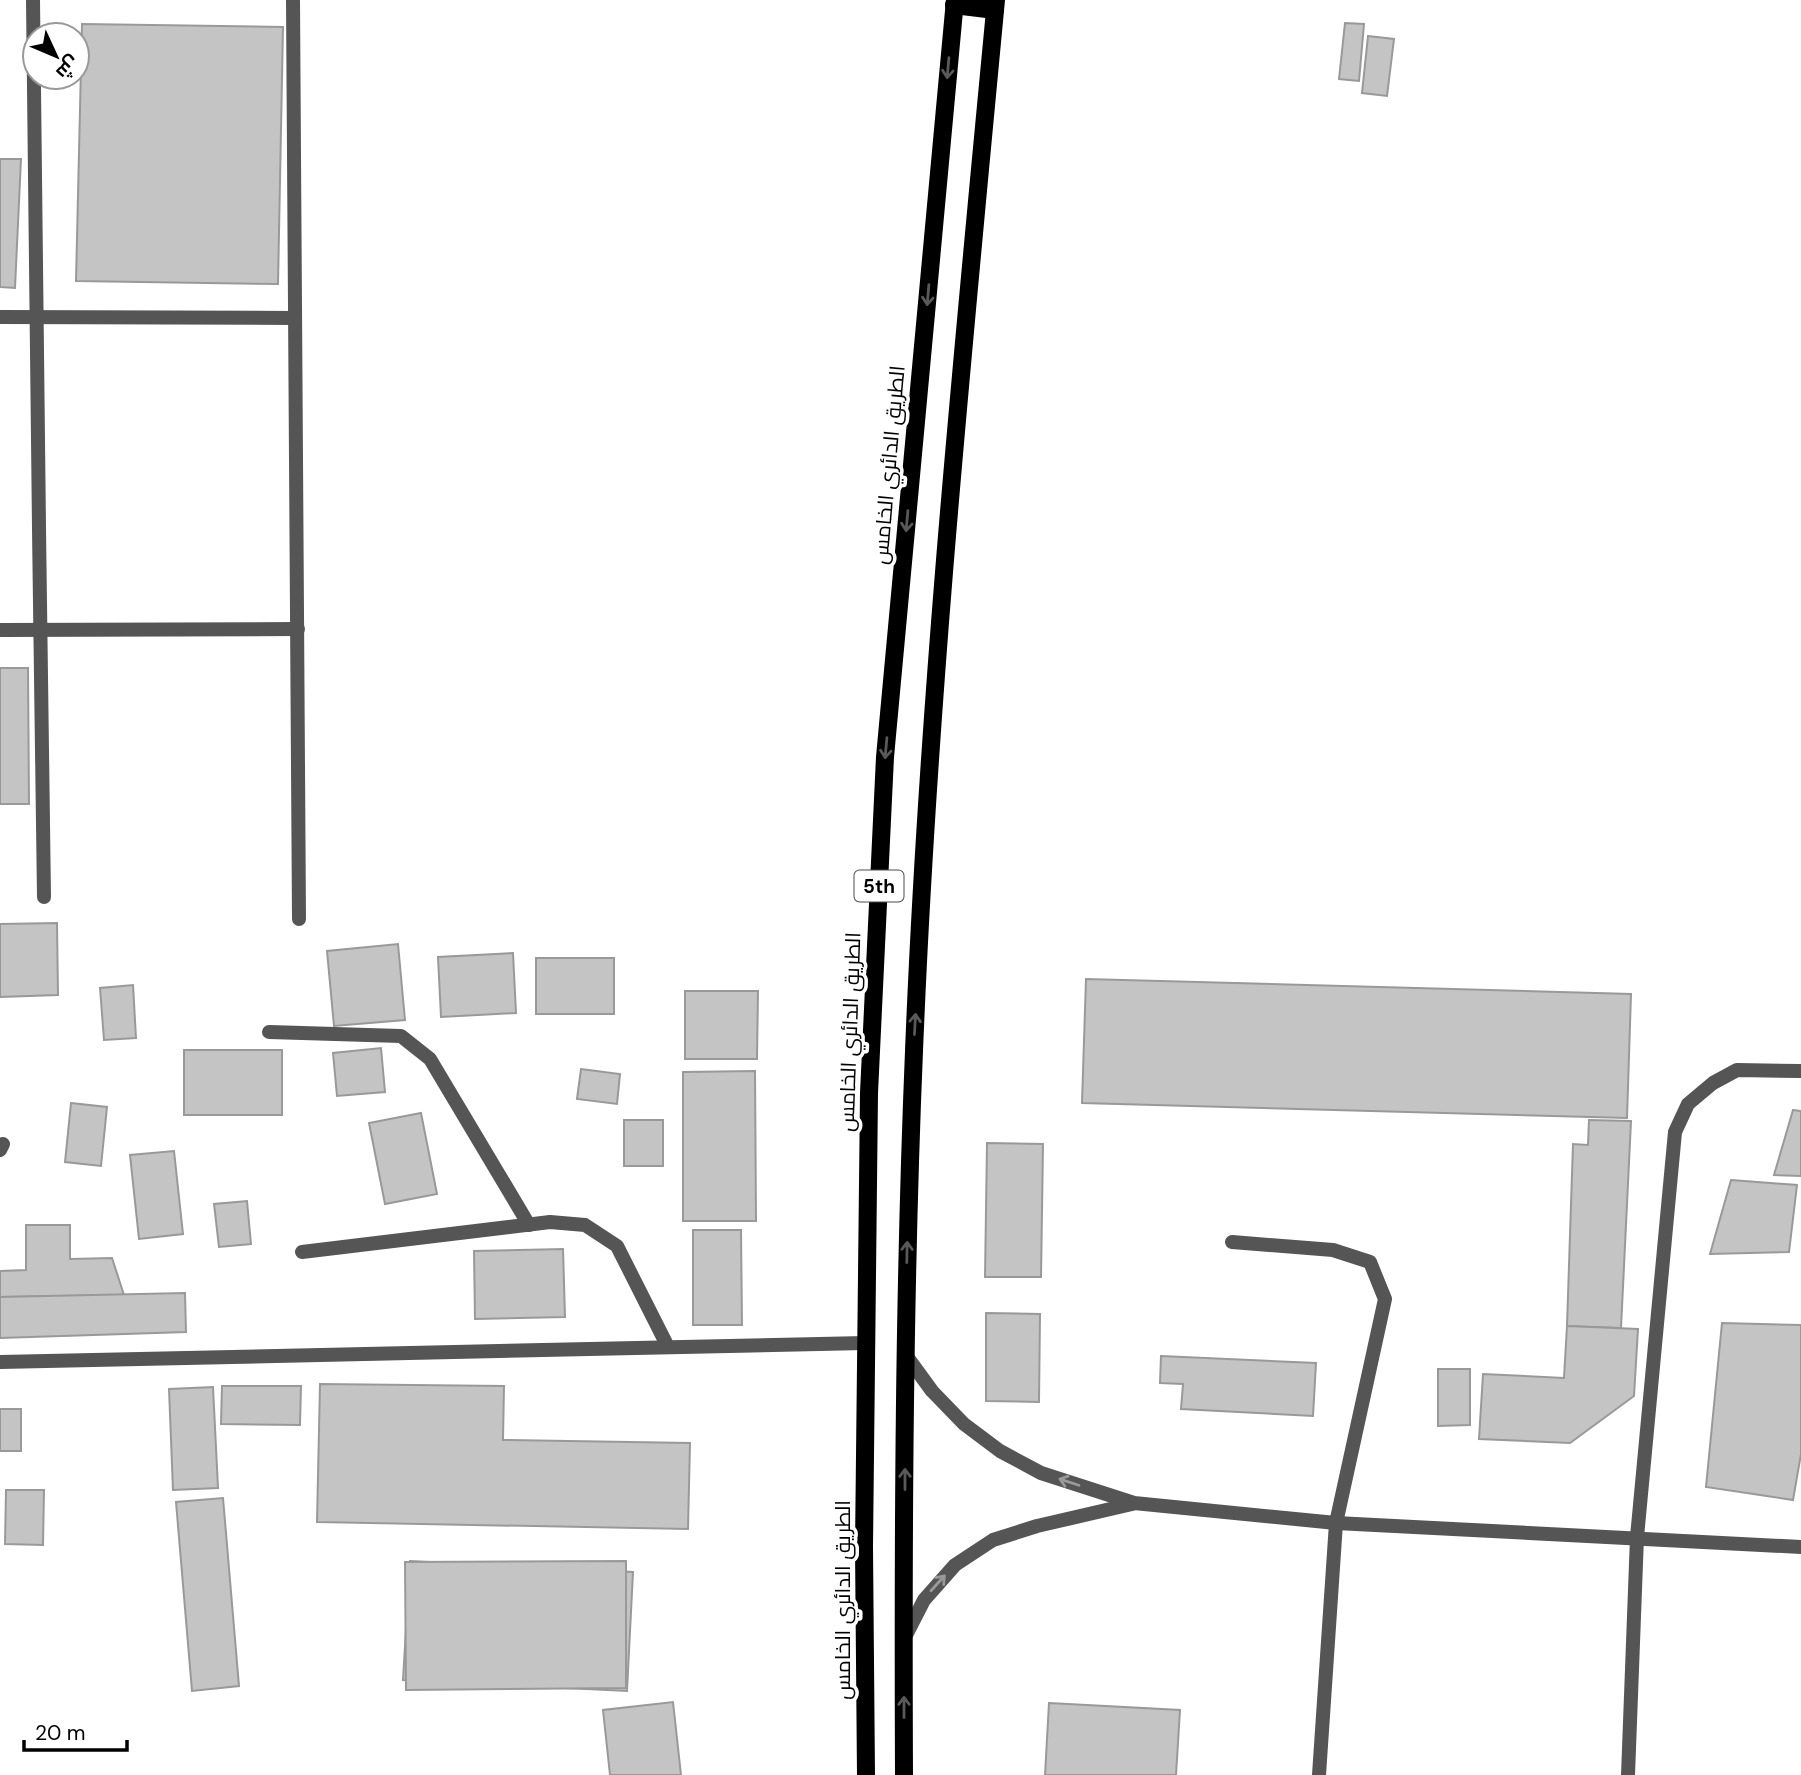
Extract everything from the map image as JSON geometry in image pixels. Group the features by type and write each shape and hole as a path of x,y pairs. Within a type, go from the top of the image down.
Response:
{"main road":[{"path":"954,2 996,5"},
{"name":"الطريق الدائري الخامس","path":"866,1775 865,1343 869,1093 885,757 954,2"},
{"name":"5th","path":"904,1775 905,1354 914,1048 929,778 960,389 996,5"}],"street":[{"path":"33,0 34,317 42,631 44,897"},
{"path":"293,0 299,919"},
{"path":"0,317 294,318"},
{"path":"0,630 298,629"},
{"path":"270,1032 401,1036 430,1059 529,1225"},
{"path":"1628,1775 1637,1537 1675,1132 1688,1104 1713,1083 1737,1070 1801,1071"},
{"path":"302,1252 529,1225 585,1225 617,1246 668,1347"},
{"path":"1232,1242 1333,1250 1370,1262 1385,1299 1336,1523 1319,1775"},
{"path":"0,1362 865,1343"},
{"path":"905,1354 932,1391 964,1424 1000,1451 1041,1473 1134,1503 1336,1523 1801,1547"},
{"path":"904,1641 924,1600 955,1565 993,1540 1037,1526 1134,1503"}],"building":[{"path":"1345,23 1364,24 1359,81 1339,79"},
{"path":"91,24 283,27 278,284 76,281 80,91 91,91"},
{"path":"1368,36 1394,39 1387,96 1362,93"},
{"path":"0,159 21,159 15,288 0,287"},
{"path":"0,668 28,668 29,804 0,804"},
{"path":"57,923 58,995 0,997 0,924"},
{"path":"398,944 405,1020 334,1026 327,951"},
{"path":"513,953 516,1013 441,1017 438,957"},
{"path":"536,958 614,958 614,1014 536,1014"},
{"path":"1086,979 1631,994 1627,1118 1082,1103"},
{"path":"133,985 136,1038 104,1040 100,988"},
{"path":"685,991 758,991 757,1059 685,1059"},
{"path":"381,1048 385,1092 337,1096 333,1053"},
{"path":"184,1050 282,1050 282,1115 184,1115"},
{"path":"581,1069 620,1074 617,1104 577,1099"},
{"path":"755,1071 756,1221 683,1221 683,1072"},
{"path":"71,1103 107,1107 101,1166 65,1162"},
{"path":"1793,1110 1801,1111 1801,1176 1774,1175"},
{"path":"421,1113 437,1194 385,1204 369,1123"},
{"path":"624,1120 663,1120 663,1166 624,1166"},
{"path":"1589,1120 1631,1121 1621,1328 1567,1326 1573,1144 1588,1145"},
{"path":"987,1143 1043,1144 1041,1277 985,1277"},
{"path":"174,1151 183,1234 139,1239 130,1155"},
{"path":"1731,1180 1797,1185 1789,1252 1710,1254"},
{"path":"247,1201 251,1244 219,1247 214,1204"},
{"path":"26,1225 70,1225 70,1259 112,1258 124,1295 0,1297 0,1271 26,1270"},
{"path":"693,1230 741,1230 742,1325 693,1325"},
{"path":"563,1249 565,1317 475,1319 474,1251"},
{"path":"185,1293 186,1332 0,1338 0,1297"},
{"path":"986,1313 1040,1314 1039,1402 986,1401"},
{"path":"1722,1323 1801,1325 1801,1454 1793,1500 1706,1487"},
{"path":"1567,1326 1638,1329 1634,1396 1570,1443 1479,1439 1483,1374 1564,1378"},
{"path":"1161,1356 1316,1363 1313,1416 1181,1409 1183,1384 1160,1383"},
{"path":"1438,1369 1470,1369 1470,1425 1438,1426"},
{"path":"320,1384 504,1386 503,1440 690,1443 688,1529 317,1522"},
{"path":"222,1386 301,1386 300,1425 221,1424"},
{"path":"213,1387 218,1488 173,1490 169,1389"},
{"path":"0,1409 21,1409 21,1451 0,1451"},
{"path":"6,1490 44,1490 43,1545 5,1544"},
{"path":"223,1498 239,1686 192,1691 176,1502"},
{"path":"410,1561 633,1572 627,1691 403,1680"},
{"path":"626,1561 626,1688 406,1690 405,1562"},
{"path":"673,1702 681,1775 610,1775 603,1710"},
{"path":"1049,1703 1180,1710 1176,1775 1045,1775"}]}
